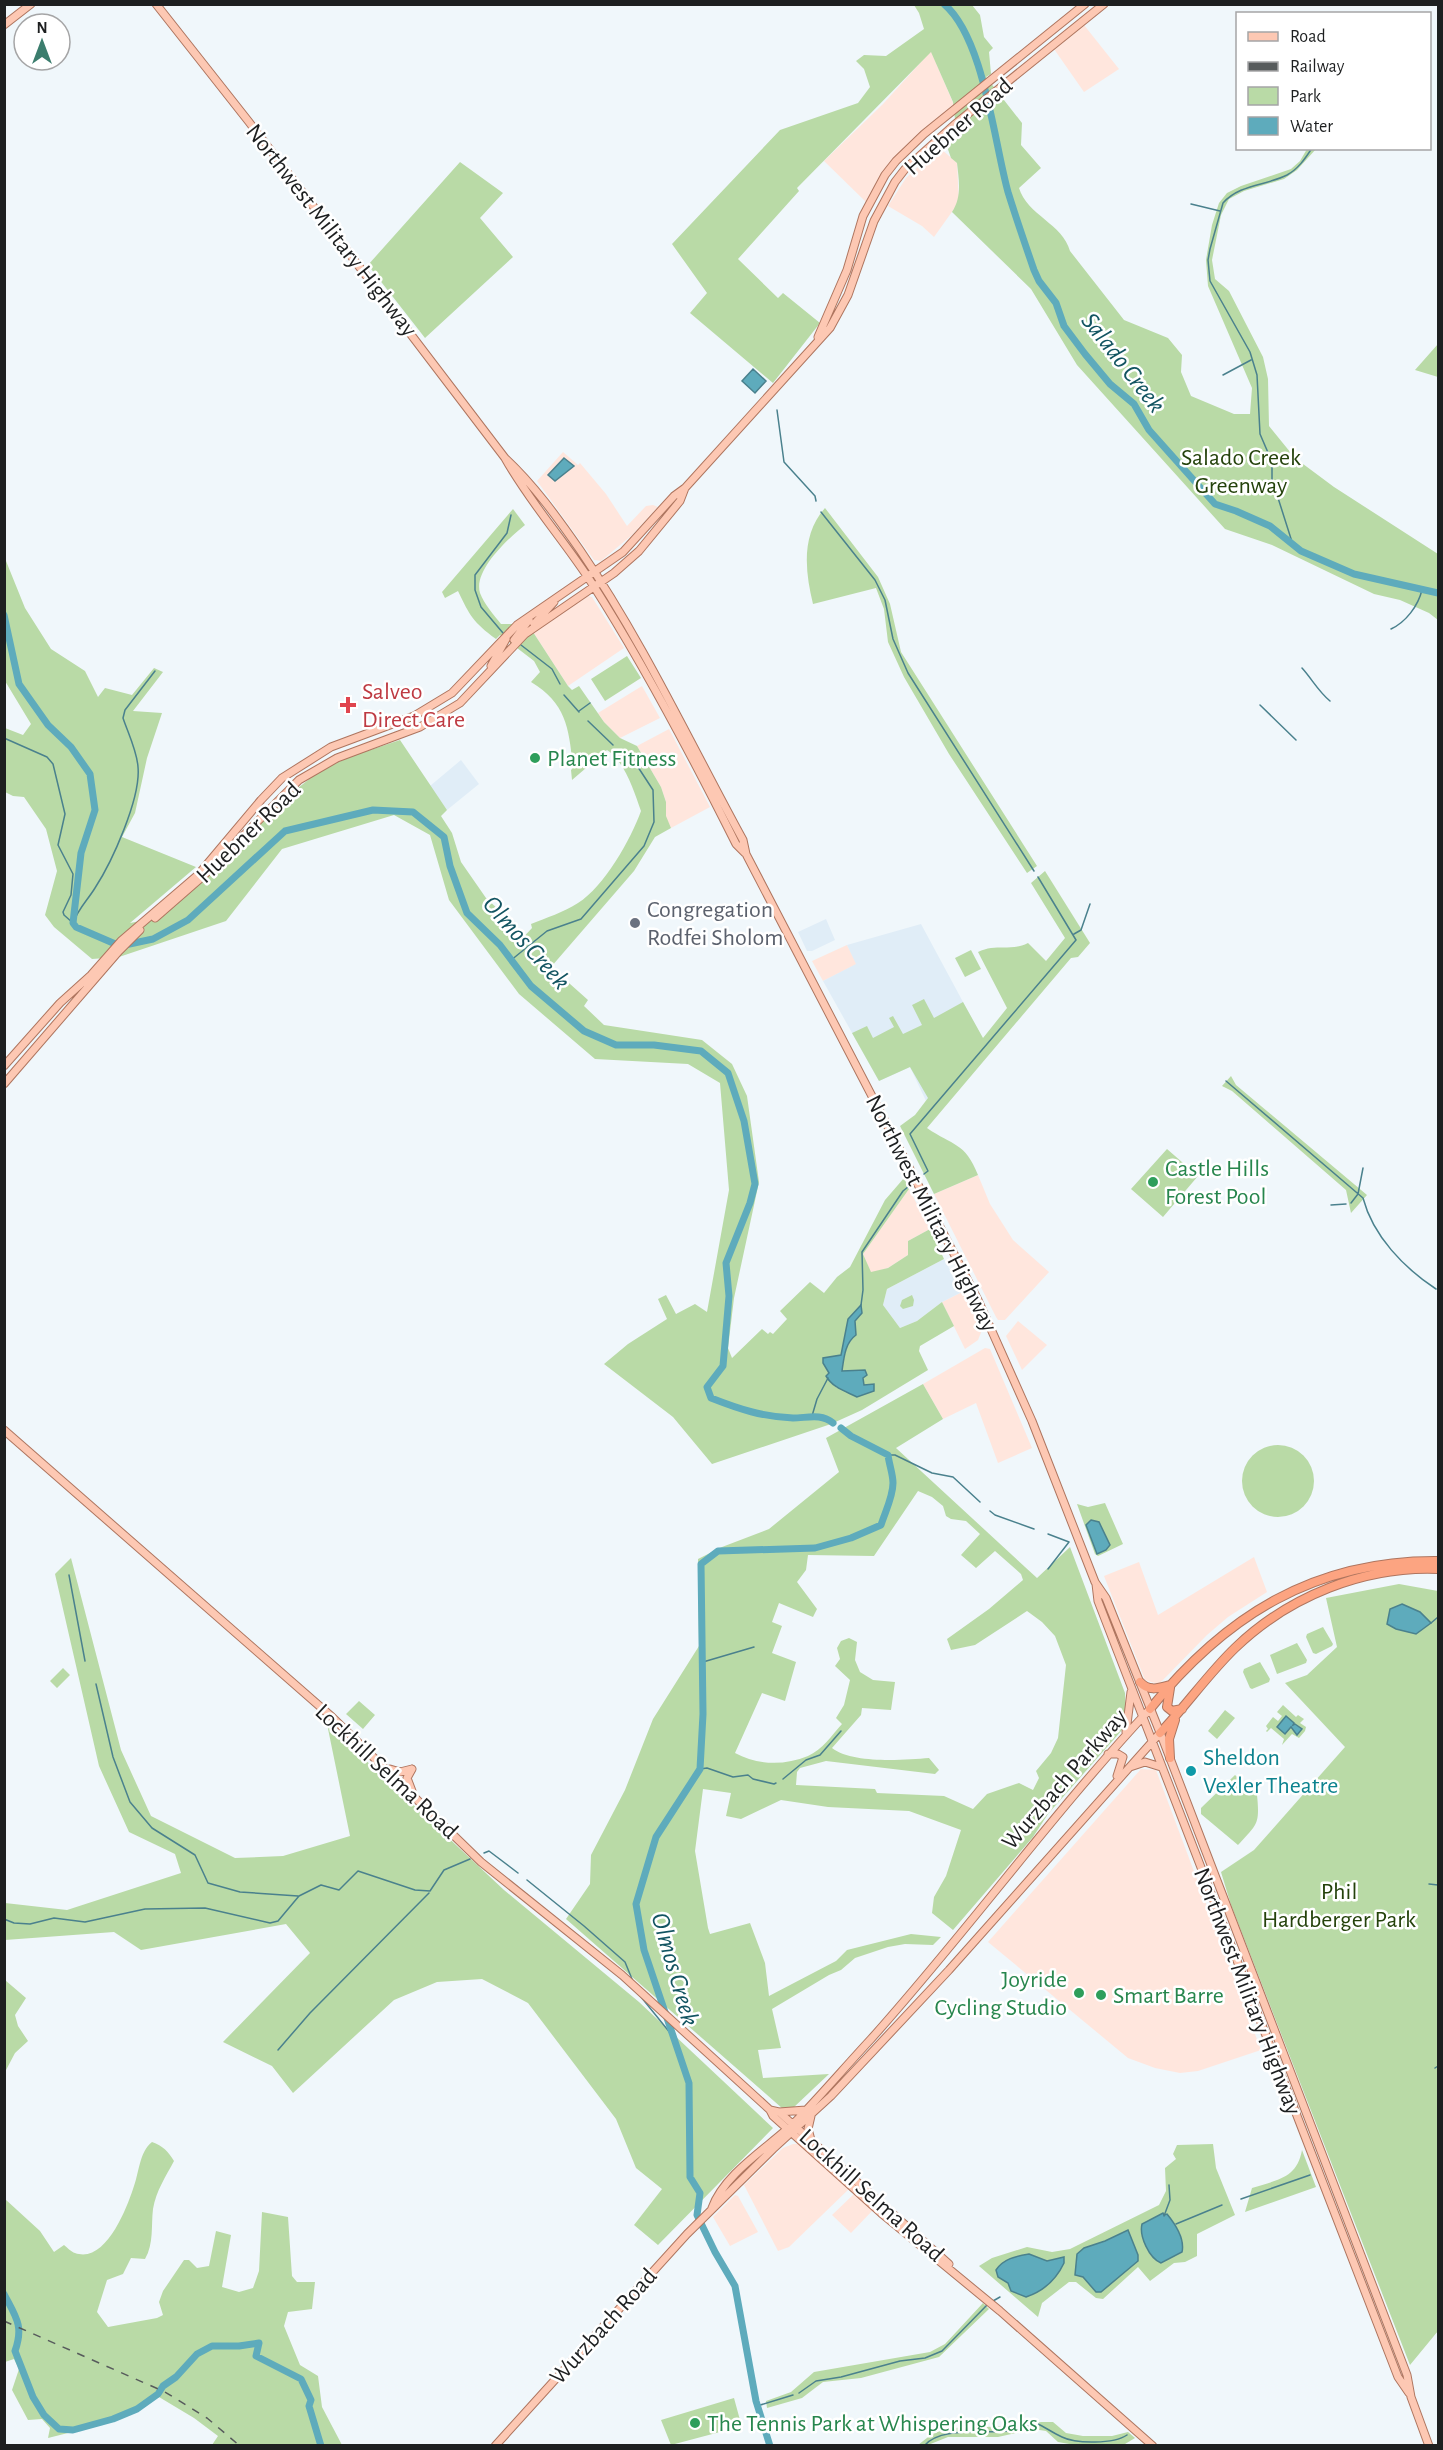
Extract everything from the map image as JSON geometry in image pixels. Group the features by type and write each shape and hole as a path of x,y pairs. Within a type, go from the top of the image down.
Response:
{"highway":[{"name":"Wurzbach Parkway","path":"1150,1708 1202,1652 1234,1625 1295,1590 1331,1577 1370,1567 1405,1562 1438,1561"},
{"name":"Wurzbach Parkway","path":"1160,1733 1234,1649 1267,1622 1295,1604 1335,1586 1370,1576 1438,1569"},
{"path":"1140,1682 1144,1687 1153,1689 1171,1685 1167,1707 1179,1712 1170,1739 1170,1758"}],"main road":[{"path":"4,25 31,4"},
{"name":"Northwest Military Highway","path":"156,4 249,122 505,458 519,483 588,577 657,693 736,844 746,854"},
{"name":"Huebner Road","path":"170,903 198,875 261,800 292,771 332,747 393,726 432,707 452,693 528,617 623,552 674,496 685,488 830,328 851,288 874,221 895,182 920,153 1104,4"},
{"path":"1084,5 1086,19"},
{"name":"Huebner Road","path":"818,340 842,285 857,230 885,175 912,144 1084,5"},
{"path":"1013,62 1021,72"},
{"path":"842,285 851,288"},
{"name":"Northwest Military Highway","path":"505,458 526,477 595,572 664,688 743,840 746,854 982,1309 1036,1430 1095,1582 1098,1600 1161,1767 1398,2377 1411,2397"},
{"name":"Huebner Road","path":"4,1066 60,1003 135,934 202,877 299,780 337,758 398,737 439,717 460,703 525,634 601,581 639,551 680,501 685,488"},
{"path":"659,512 666,518"},
{"path":"504,655 531,621 564,592"},
{"path":"491,671 491,665 511,632"},
{"path":"482,663 491,671"},
{"name":"Huebner Road","path":"4,1084 109,959"},
{"name":"Lockhill Selma Road","path":"4,1430 382,1764 481,1862 622,1976 770,2110 773,2116 811,2140 835,2167"},
{"name":"Northwest Military Highway","path":"1095,1582 1106,1598 1170,1758 1407,2375 1411,2397 1429,2445"},
{"path":"1109,1629 1118,1640 1123,1641"},
{"path":"1125,1734 1130,1715 1131,1688"},
{"name":"Wurzbach Parkway","path":"808,2113 1108,1754 1150,1708"},
{"name":"Wurzbach Parkway","path":"792,2128 949,1970 1160,1733"},
{"path":"1108,1754 1118,1754 1123,1757 1115,1783"},
{"path":"1126,1769 1145,1762 1161,1767"},
{"path":"382,1764 398,1772 412,1768 407,1778 415,1796"},
{"name":"Lockhill Selma Road","path":"770,2110 779,2112 802,2142 938,2253 970,2285 1153,2445"},
{"path":"779,2112 808,2113 811,2140"},
{"name":"Wurzbach Road","path":"495,2445 687,2234 792,2128"},
{"name":"Wurzbach Road","path":"712,2208 716,2199 750,2162 792,2128"},
{"path":"780,2142 802,2142"},
{"path":"716,2199 734,2185 738,2185 738,2179 749,2168 750,2162"}],"shaded area":[{"path":"1084,25 1119,69 1084,92 1054,49"},
{"path":"931,51 954,105 899,153 882,175 866,202 824,161 883,104"},
{"path":"939,147 957,163 959,202 934,237 922,226 888,206 906,178"},
{"path":"563,452 578,465 580,463 606,494 627,526 646,506 658,507 632,535 601,561 594,560 537,481"},
{"path":"588,596 592,597 624,648 568,686 533,632"},
{"path":"642,686 660,718 620,738 598,713"},
{"path":"669,729 710,807 671,828 666,817 666,802 661,787 637,746"},
{"path":"461,760 479,784 447,810 430,786"},
{"path":"826,919 835,940 812,951 807,951 798,932"},
{"path":"921,924 983,1039 926,1101 910,1067 879,1081 823,981 856,964 847,945"},
{"path":"847,945 857,964 823,981 812,961"},
{"path":"978,1175 990,1204 1013,1240 1049,1272 1005,1320 998,1320 996,1317 934,1194"},
{"path":"909,1189 930,1229 908,1241 908,1255 888,1268 871,1273 863,1254"},
{"path":"944,1259 962,1292 942,1302 917,1321 900,1328 883,1305 887,1289"},
{"path":"962,1292 982,1330 978,1340 965,1349 942,1302"},
{"path":"1018,1321 1047,1345 1022,1370 1006,1336"},
{"path":"985,1348 990,1349 1032,1448 998,1463 976,1403 943,1419 923,1384"},
{"path":"1254,1557 1267,1592 1228,1617 1158,1684 1145,1680 1104,1576 1139,1562 1158,1615"},
{"path":"1141,1769 1156,1770 1261,2050 1198,2071 1180,2073 1155,2068 1128,2058 988,1942"},
{"path":"798,2144 822,2162 850,2188 789,2247 778,2251 744,2185 783,2148"},
{"path":"854,2194 873,2210 851,2233 832,2215"},
{"path":"735,2195 738,2196 758,2232 730,2246 713,2217"}],"green space":[{"name":"Salado Creek Greenway","path":"914,5 972,5 980,15 984,37 993,48 989,52 991,74 986,77 1022,123 1021,145 1041,168 1019,188 1023,197 1060,234 1070,251 1124,320 1168,338 1182,355 1181,372 1191,396 1234,414 1250,414 1252,388 1208,286 1206,260 1212,225 1219,203 1227,193 1291,169 1300,161 1306,150 1315,150 1297,170 1284,179 1244,191 1229,199 1221,215 1212,260 1215,279 1229,291 1263,357 1268,379 1269,426 1295,458 1334,487 1438,554 1438,620 1429,613 1400,600 1374,594 1272,545 1225,529 1077,365 1031,289 952,212 959,195 958,170 957,163 951,158 944,138 956,128 953,102 931,52 797,188 799,191 738,259 778,298 783,293 820,323 773,383 690,313 707,293 672,244 780,130 858,103 870,87 864,69 856,61 864,55 886,56 924,29"},
{"path":"460,162 503,193 480,218 513,257 425,338 368,265"},
{"path":"1438,344 1438,377 1415,370"},
{"path":"825,508 878,577 890,604 901,652 1037,866 1027,873 949,754 904,677 888,642 884,609 876,588 813,604 808,579 807,554 812,530"},
{"path":"513,509 525,525 502,546 487,565 479,584 482,597 501,624 514,624 533,632 568,686 572,690 579,686 604,722 620,738 637,746 661,787 666,802 666,816 671,828 655,837 634,871 551,967 588,1000 584,1006 604,1025 702,1040 732,1064 747,1096 759,1182 734,1298 728,1348 732,1358 762,1329 768,1334 770,1332 773,1334 787,1319 780,1311 810,1282 824,1293 837,1277 850,1267 885,1200 904,1178 909,1189 863,1254 871,1272 888,1268 908,1255 908,1241 930,1229 944,1259 887,1289 883,1305 900,1328 917,1321 942,1302 954,1326 920,1346 919,1351 928,1370 862,1410 831,1424 712,1464 673,1417 604,1364 628,1344 667,1319 658,1299 666,1295 676,1314 695,1304 707,1312 729,1190 720,1083 688,1064 595,1059 519,994 449,900 430,835 394,815 282,849 226,921 119,957 92,959 54,927 45,915 57,871 46,829 24,797 13,796 5,792 5,728 23,735 31,724 5,681 4,556 25,608 51,649 85,671 98,697 105,688 132,695 154,668 163,672 133,711 162,713 147,758 135,813 122,837 196,867 130,923 161,917 227,859 283,800 318,772 349,757 400,740 447,810 441,816 452,833 461,862 486,898 515,925 505,932 518,943 532,928 531,924 567,909 588,896 616,862 641,811 628,777 619,762 607,750 572,780 572,754 564,719 552,699 531,682 540,672 534,661 500,635 496,639 482,628 469,613 458,591 445,598 442,592","holes":["861,1305 862,1313 855,1321 856,1335 847,1347 842,1371 863,1378 864,1385 837,1388 827,1376 835,1357 841,1355"]},
{"path":"627,656 641,678 605,701 591,679"},
{"path":"1045,871 1090,943 1078,957 1071,958 927,1128 963,1150 978,1175 934,1194 900,1126 915,1115 928,1098 910,1067 879,1081 852,1033 867,1026 873,1038 894,1027 889,1018 893,1016 903,1034 922,1025 912,1005 924,999 934,1018 963,1002 983,1038 1007,1008 978,952 991,948 1022,946 1028,943 1046,961 1065,938 1031,883"},
{"path":"971,950 981,969 965,977 955,958"},
{"path":"1231,1076 1236,1085 1367,1195 1351,1213 1346,1190 1232,1091 1222,1086"},
{"path":"1167,1149 1198,1176 1163,1217 1131,1189"},
{"path":"912,1295 913,1306 903,1309 900,1306 902,1300"},
{"path":"923,1384 943,1419 896,1448 1037,1578 1070,1547 1125,1693 1126,1711 1122,1730 1048,1814 1033,1837 953,1930 932,1913 934,1897 946,1876 961,1830 909,1811 828,1807 781,1800 741,1819 726,1816 731,1793 703,1789 695,1851 708,1928 710,1934 750,1923 765,1963 769,1996 836,1961 847,1950 911,1934 941,1937 933,1945 905,1944 855,1958 841,1970 772,2009 781,2048 758,2050 763,2078 829,2074 793,2108 783,2109 566,1919 590,1884 591,1855 625,1790 653,1719 699,1646 698,1559 769,1529 839,1472 826,1438","holes":["918,1491 932,1497 943,1506 946,1516 966,1521 980,1534 961,1555 976,1568 995,1551 1021,1574 1023,1580 989,1609 947,1639 951,1650 975,1645 1027,1611 1055,1636 1066,1665 1058,1738 1051,1753 1036,1771 1039,1778 1033,1790 1019,1783 987,1794 973,1809 944,1796 877,1793 875,1789 796,1785 797,1772 800,1768 826,1761 935,1774 939,1770 929,1758 865,1759 852,1757 832,1748 861,1715 862,1708 891,1710 895,1682 873,1680 860,1672 855,1660 857,1642 849,1638 841,1641 837,1648 840,1659 835,1666 850,1680 844,1705 836,1718 842,1724 822,1746 808,1756 780,1763 761,1762 735,1753 762,1693 785,1701 796,1662 772,1653 782,1626 772,1622 779,1603 813,1617 817,1609 797,1582 806,1570 808,1555 874,1556"]},
{"path":"1278,1445 1292,1448 1304,1455 1311,1467 1314,1481 1311,1495 1304,1507 1292,1514 1278,1517 1264,1514 1252,1507 1245,1495 1242,1481 1245,1467 1252,1455 1264,1448"},
{"path":"1105,1503 1123,1544 1098,1556 1095,1554 1077,1504 1088,1507"},
{"path":"71,1558 121,1750 151,1816 235,1858 283,1856 350,1836 327,1724 504,1890 639,2002 773,2128 658,2245 634,2225 662,2189 636,2168 616,2119 528,2003 482,1979 437,1982 394,2000 293,2093 272,2066 223,2042 310,1953 286,1924 141,1950 114,1932 5,1940 5,1903 67,1910 181,1873 175,1854 129,1832 99,1766 55,1574"},
{"name":"Phil Hardberger Park","path":"1399,1584 1438,1591 1438,2331 1410,2365 1231,1905 1221,1872 1254,1850 1345,1747 1285,1683 1307,1675 1337,1647 1326,1598"},
{"path":"1323,1627 1333,1644 1316,1654 1313,1653 1306,1637 1307,1634"},
{"path":"1297,1643 1307,1660 1306,1663 1277,1674 1270,1655"},
{"path":"1260,1662 1270,1679 1269,1682 1252,1689 1243,1672 1244,1669"},
{"path":"63,1668 70,1675 57,1688 50,1681"},
{"path":"359,1701 375,1715 363,1729 346,1714"},
{"path":"1283,1705 1296,1717 1298,1715 1304,1719 1300,1723 1306,1727 1299,1738 1292,1734 1282,1745 1284,1739 1271,1728 1267,1732 1266,1726 1273,1717 1278,1721 1282,1716 1277,1712"},
{"path":"1225,1710 1235,1718 1217,1739 1208,1731"},
{"path":"1235,1775 1257,1795 1258,1805 1256,1823 1238,1845 1201,1814 1201,1808"},
{"path":"5,1980 26,1998 15,2015 18,2026 28,2041 15,2053 5,2072"},
{"path":"152,2142 165,2149 174,2161 154,2202 148,2253 145,2259 131,2258 123,2274 107,2280 97,2312 108,2327 163,2315 159,2302 163,2291 184,2260 189,2260 197,2268 209,2266 216,2231 231,2235 222,2287 239,2292 253,2288 259,2271 262,2212 288,2217 292,2276 297,2282 315,2282 312,2309 288,2312 284,2326 300,2365 318,2376 322,2407 342,2445 212,2445 218,2436 159,2397 112,2422 48,2438 50,2428 42,2419 28,2420 12,2390 19,2369 14,2359 5,2362 5,2199 40,2231 54,2252 64,2245 75,2253 86,2254 96,2251 113,2233 133,2189 144,2151"},
{"path":"1213,2144 1216,2168 1235,2215 1197,2234 1197,2256 1185,2262 1174,2263 1150,2281 1138,2267 1103,2299 1096,2298 1076,2282 1069,2282 1042,2303 1038,2317 979,2266 992,2258 1027,2247 1052,2252 1070,2249 1159,2205 1166,2191 1165,2168 1176,2159 1173,2154 1177,2145","holes":["1168,2217 1181,2236 1181,2250 1161,2262 1146,2246 1142,2224"]},
{"path":"1302,2150 1316,2187 1245,2212 1252,2188 1290,2173 1299,2160"},
{"path":"983,2303 989,2309 939,2357 861,2378 823,2382 802,2398 767,2408 766,2401 791,2392 814,2372 930,2352 945,2344"},
{"name":"The Tennis Park at Whispering Oaks","path":"734,2398 740,2420 719,2426 720,2432 671,2445 661,2420"},
{"path":"1053,2422 1066,2433 1083,2436 1112,2436 1128,2432 1135,2438 1125,2444 1117,2445 1075,2445 1058,2442 1046,2431 1033,2429 998,2437 948,2437 928,2445 918,2445 932,2434 948,2428 1019,2426"}],"water":[{"path":"753,369 766,381 755,393 742,381"},
{"path":"564,458 574,466 555,481 548,475"},
{"path":"861,1305 862,1313 855,1321 856,1335 847,1346 842,1371 865,1370 867,1375 863,1378 864,1385 874,1384 874,1391 857,1397 832,1384 826,1376 829,1373 823,1363 823,1358 841,1355 848,1319"},
{"path":"1091,1520 1099,1522 1110,1545 1106,1550 1097,1554 1086,1525"},
{"path":"1402,1604 1420,1612 1431,1623 1416,1634 1387,1624 1390,1609"},
{"path":"1286,1716 1294,1723 1293,1725 1302,1729 1297,1735 1291,1727 1285,1734 1277,1727"},
{"path":"1163,2213 1167,2214 1176,2227 1183,2247 1182,2252 1161,2263 1149,2252 1141,2229 1142,2224"},
{"path":"1128,2230 1138,2255 1138,2261 1101,2292 1096,2292 1083,2277 1075,2275 1077,2254 1084,2248"},
{"path":"1029,2254 1047,2261 1064,2257 1064,2263 1049,2284 1026,2297 1011,2291 1008,2283 998,2277 996,2270 1006,2261"}],"waterway":[{"name":"Salado Creek","path":"944,4 958,20 978,65 1008,192 1034,270 1039,281 1056,303 1064,326 1110,384 1134,404 1149,430 1215,504 1270,526 1301,551 1354,574 1438,593"},
{"path":"1293,545 1272,479 1272,462 1260,434 1257,375 1250,352 1210,281 1208,260 1223,203 1237,192 1291,173 1311,150"},
{"path":"1191,204 1220,211"},
{"path":"1223,375 1251,360"},
{"path":"777,410 784,462 815,496 816,501"},
{"path":"821,512 875,580 885,600 893,639 908,673 1034,871"},
{"path":"503,633 481,607 475,590 475,575 507,533 511,515"},
{"path":"1391,629 1411,613 1422,590"},
{"name":"Olmos Creek","path":"4,615 19,684 48,725 71,747 90,774 95,810 81,853 73,923 76,927 120,946 153,939 188,920 285,831 373,810 413,812 444,837 450,866 467,913 500,945 531,986 584,1031 616,1045 654,1045 701,1051 728,1073 744,1121 755,1184 750,1203 726,1263 729,1296 723,1366 707,1387 711,1398 751,1412 793,1418 819,1417 833,1423"},
{"path":"521,645 552,669 560,684"},
{"path":"1302,668 1330,701"},
{"path":"4,738 47,757 53,764 65,814 58,845 73,874 71,895 63,912 73,923 109,862 130,812 138,780 138,767 123,718 125,710 155,671"},
{"path":"564,695 579,712"},
{"path":"579,711 590,703"},
{"path":"1260,705 1296,740"},
{"path":"588,721 613,745"},
{"path":"510,961 547,931 581,919 644,846 654,822 653,790 636,764 623,754"},
{"path":"924,1174 928,1171 910,1134 1076,940 1038,877"},
{"path":"1074,934 1081,930 1090,904"},
{"path":"1226,1081 1363,1198 1374,1225 1391,1250 1412,1271 1436,1289"},
{"path":"1351,1203 1358,1194 1363,1168"},
{"path":"861,1305 862,1252 903,1191 909,1186"},
{"path":"1331,1205 1346,1204"},
{"path":"812,1416 817,1399 828,1378"},
{"name":"Olmos Creek","path":"770,2446 756,2401 735,2286 697,2215 700,2193 690,2177 689,2083 644,1950 636,1904 656,1837 700,1769 703,1714 701,1564 718,1551 815,1548 851,1538 881,1525 893,1488 888,1455 851,1436 841,1428"},
{"path":"888,1455 895,1455 932,1473 953,1477 980,1502"},
{"path":"990,1511 995,1515 1034,1529"},
{"path":"1048,1534 1069,1542 1048,1569"},
{"path":"69,1575 85,1661"},
{"path":"1431,1623 1438,1617"},
{"path":"703,1662 754,1647"},
{"path":"96,1684 113,1757 130,1802 152,1828 195,1855 208,1883 240,1892 298,1896"},
{"path":"783,1779 806,1760 820,1755 841,1731"},
{"path":"700,1769 707,1768 733,1777 748,1775 753,1779 776,1783"},
{"path":"484,1853 489,1851 518,1873"},
{"path":"4,1919 14,1923 30,1924 54,1918 85,1922 145,1909 205,1908 270,1923 278,1921 299,1896 321,1885 339,1890 358,1871 415,1890 430,1891 444,1870 470,1859"},
{"path":"527,1880 625,1962 632,1979"},
{"path":"1429,1884 1438,1885"},
{"path":"278,2050 310,2013 429,1893"},
{"path":"637,1992 671,2034"},
{"path":"1241,2199 1310,2175"},
{"path":"1164,2216 1170,2200 1169,2185"},
{"path":"1176,2224 1222,2205"},
{"path":"4,2294 19,2328 15,2351 33,2397 44,2415 59,2429 73,2430 113,2419 137,2409 158,2394 163,2386 176,2377 197,2354 212,2346 259,2343 256,2356 301,2379 311,2400 309,2406 321,2446"},
{"path":"993,2301 1000,2297"},
{"path":"799,2393 816,2381 841,2377 900,2361 925,2358 942,2351 987,2305"},
{"path":"757,2406 793,2395"},
{"path":"924,2446 931,2440 951,2433 1009,2431 1036,2423 1062,2437 1076,2441 1113,2440 1127,2435"}],"railway":[{"path":"4,2321 165,2392 207,2418 240,2446"}],"place":[{"name":"Salveo Direct Care","path":"348,705"},
{"name":"Planet Fitness","path":"535,758"},
{"name":"Congregation Rodfei Sholom","path":"635,923"},
{"name":"Castle Hills Forest Pool","path":"1153,1182"},
{"name":"Sheldon Vexler Theatre","path":"1191,1771"},
{"name":"Joyride Cycling Studio","path":"1079,1993"},
{"name":"Smart Barre","path":"1101,1995"},
{"name":"The Tennis Park at Whispering Oaks","path":"695,2423"}]}
